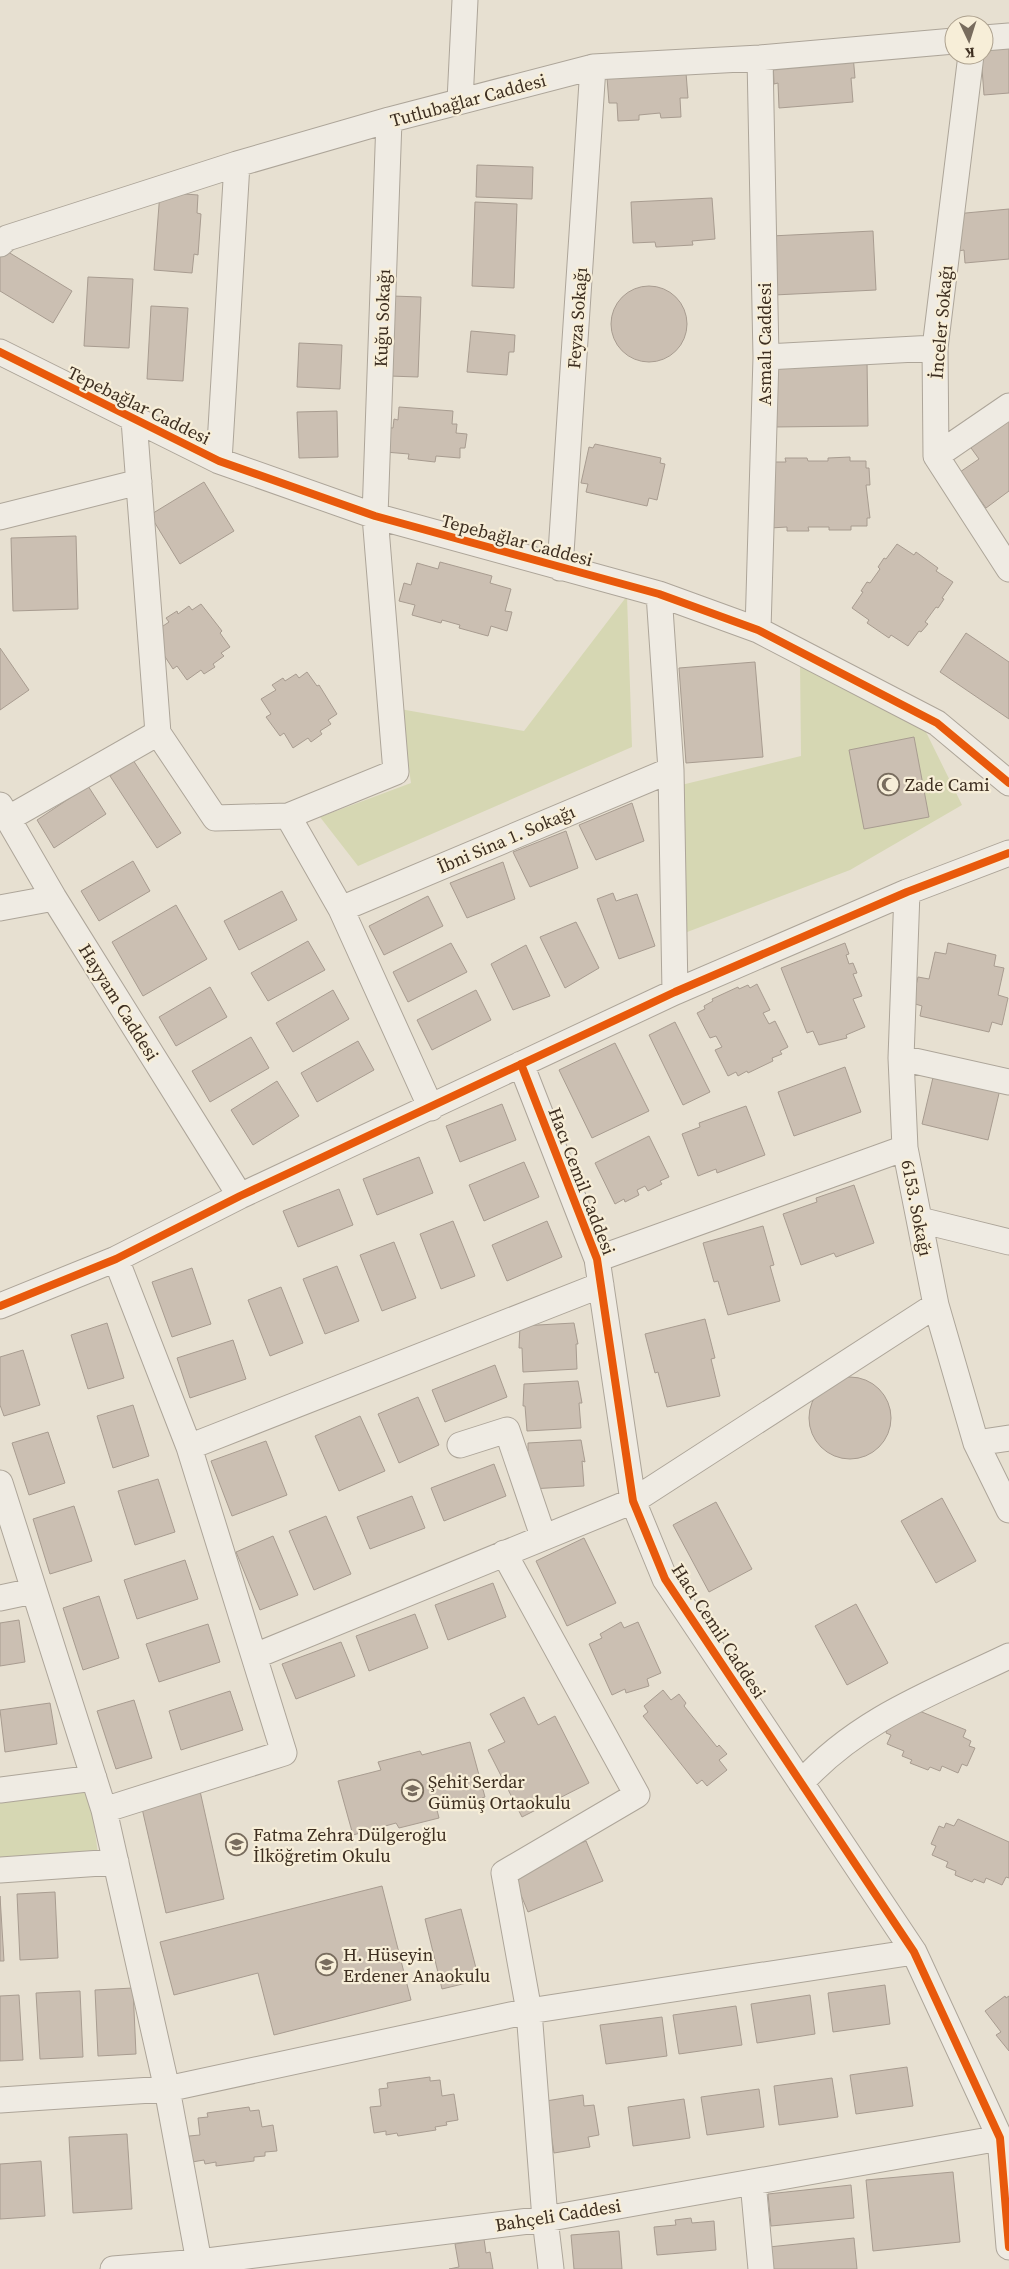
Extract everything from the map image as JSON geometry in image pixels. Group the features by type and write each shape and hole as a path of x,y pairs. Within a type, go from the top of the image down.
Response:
{"street":[{"path":"460,101 465,0"},
{"path":"994,37 1009,36"},
{"name":"Tutlubağlar Caddesi","path":"0,244 7,238 237,164 390,120 593,67 760,58 944,42"},
{"name":"Asmalı Caddesi","path":"758,630 766,357 760,58"},
{"name":"İnceler Sokağı","path":"936,456 935,348 970,65"},
{"name":"Feyza Sokağı","path":"560,568 593,67"},
{"name":"Kuğu Sokağı","path":"288,816 396,772 375,516 390,120"},
{"path":"219,461 237,164"},
{"path":"766,357 935,348"},
{"name":"Tepebağlar Caddesi","path":"0,352 219,461 375,516 660,594 758,630 937,723 1009,783"},
{"path":"1006,560 936,456 1009,406"},
{"path":"134,420 158,733 215,818 288,816 340,908 431,1108"},
{"path":"0,517 139,482"},
{"path":"660,594 672,770 675,992"},
{"path":"5,812 158,733"},
{"name":"İbni Sina 1. Sokağı","path":"340,908 672,770"},
{"name":"Hayyam Caddesi","path":"5,812 54,898 240,1196"},
{"path":"0,1306 116,1259 240,1196 675,992 907,892 1009,853"},
{"name":"6153. Sokağı","path":"907,892 901,1058 905,1148 936,1305 976,1443 1009,1510"},
{"path":"0,908 54,898"},
{"path":"901,1058 1009,1082"},
{"name":"Hacı Cemil Caddesi","path":"521,1064 597,1259 633,1502 665,1579 914,1952 1005,2140"},
{"path":"597,1259 905,1148"},
{"path":"920,1220 1009,1242"},
{"path":"104,1810 284,1753 189,1447 116,1259"},
{"path":"189,1447 601,1285"},
{"path":"255,1656 543,1536 633,1502 936,1305"},
{"path":"460,1445 506,1430 543,1536"},
{"path":"976,1443 1009,1438"},
{"path":"0,1483 104,1810 167,2089 199,2262"},
{"path":"504,1553 637,1795 504,1873 529,2011 545,2219 552,2269"},
{"path":"0,1598 34,1592"},
{"path":"801,1784 838,1747 886,1714 1009,1656"},
{"path":"0,1790 94,1778"},
{"path":"0,1870 116,1862"},
{"path":"0,2100 167,2089 529,2011 914,1952"},
{"path":"1005,2140 1009,2247"},
{"name":"Bahçeli Caddesi","path":"113,2269 199,2262 238,2263 545,2219 1005,2140"},
{"path":"753,2182 762,2269"}],"green space":[{"path":"627,596 632,747 358,866 320,817 411,783 400,709 524,731"},
{"path":"800,662 925,730 962,805 850,870 682,934 677,786 801,756"},
{"path":"88,1779 98,1854 0,1861 0,1790"}],"building":[{"path":"1009,41 1009,93 984,95 982,65 994,65 994,42"},
{"path":"853,55 855,78 851,78 853,102 779,108 778,83 774,84 773,61"},
{"path":"686,73 688,98 680,98 681,117 661,118 660,113 639,115 639,120 618,121 617,103 609,103 607,78"},
{"path":"477,165 533,167 532,199 476,197"},
{"path":"160,192 198,195 197,213 201,214 198,255 194,254 192,273 154,270"},
{"path":"712,198 715,239 692,241 693,245 656,247 655,242 633,243 631,202"},
{"path":"475,202 517,204 514,288 472,286"},
{"path":"1009,209 1009,259 965,263 964,250 958,251 955,214"},
{"path":"873,231 876,290 774,295 771,236"},
{"path":"0,247 72,291 53,323 0,291"},
{"path":"88,277 133,279 129,348 84,346"},
{"path":"649,286 663,289 676,297 684,310 687,324 684,338 676,351 663,359 649,362 635,359 622,351 614,338 611,324 614,310 622,297 635,289"},
{"path":"392,296 421,297 418,377 389,376"},
{"path":"151,306 188,308 183,381 147,379"},
{"path":"471,331 515,335 514,352 509,352 507,375 467,372"},
{"path":"299,343 342,345 340,389 297,387"},
{"path":"867,361 868,426 772,427 772,362"},
{"path":"399,407 453,411 452,424 457,424 456,433 467,434 465,448 460,448 460,458 436,456 435,462 408,459 409,454 385,452 382,427 393,428 394,419 398,420"},
{"path":"337,411 338,457 299,458 297,412"},
{"path":"1009,421 1009,491 986,508 960,472 979,459 966,441"},
{"path":"595,444 661,458 660,463 665,464 657,500 649,498 647,506 586,492 588,484 581,483 589,447 593,448"},
{"path":"850,457 850,461 866,461 866,468 869,468 870,485 866,485 870,518 867,518 867,526 851,526 851,530 829,530 829,527 808,527 809,531 787,531 787,527 770,528 769,462 786,462 785,458 807,458 808,461 828,461 828,458"},
{"path":"204,482 234,531 180,564 150,515"},
{"path":"76,536 78,609 13,611 11,538"},
{"path":"897,544 914,555 916,552 938,568 936,571 953,582 942,598 944,599 938,608 936,607 925,622 928,624 921,632 919,631 908,646 891,635 889,638 867,623 869,620 852,608 863,592 861,591 867,582 870,583 880,569 878,567 884,558 886,559"},
{"path":"440,562 492,576 490,583 511,589 505,611 512,612 507,631 491,626 488,636 459,628 460,625 442,620 441,623 412,615 415,605 399,601 404,583 411,585 417,563 438,569"},
{"path":"201,604 222,631 220,633 230,647 221,653 224,656 213,664 215,667 204,674 201,670 187,680 177,666 173,669 160,649 154,632 169,622 166,618 177,611 178,614 189,606 192,610"},
{"path":"966,633 1009,662 1009,719 940,672"},
{"path":"0,648 29,690 0,710"},
{"path":"755,662 763,757 686,763 679,668"},
{"path":"307,672 317,686 319,685 337,714 328,720 331,724 320,731 322,734 311,742 308,738 293,748 284,733 280,736 266,717 271,714 261,699 276,690 272,685 283,678 285,681 296,674 299,678"},
{"name":"Zade Cami","path":"914,737 929,817 864,829 849,750"},
{"path":"133,760 181,833 157,848 110,776"},
{"path":"88,786 106,814 54,848 37,820"},
{"path":"632,803 644,841 596,860 579,825"},
{"path":"566,831 578,868 530,887 513,852"},
{"path":"133,861 150,891 99,921 81,891"},
{"path":"503,862 515,899 467,918 450,883"},
{"path":"282,891 297,920 239,950 224,921"},
{"path":"613,893 616,901 637,894 655,946 619,959 597,899"},
{"path":"428,896 443,926 384,955 369,926"},
{"path":"176,905 207,959 143,996 112,942"},
{"path":"576,922 599,968 565,988 540,937"},
{"path":"308,941 325,970 268,1001 251,973"},
{"path":"451,943 467,972 408,1002 393,972"},
{"path":"845,943 849,954 846,955 849,964 853,963 857,973 853,974 862,996 853,999 865,1027 846,1035 847,1038 819,1045 813,1031 807,1033 781,968"},
{"path":"948,943 996,955 994,966 1004,968 998,995 1008,998 1002,1025 992,1022 989,1032 920,1016 922,1006 912,1003 918,977 929,979 935,952 946,954"},
{"path":"526,945 550,996 513,1010 491,964"},
{"path":"757,984 770,1010 763,1013 769,1024 775,1021 788,1047 780,1051 782,1054 772,1058 773,1061 748,1073 747,1071 738,1076 736,1072 728,1076 715,1050 722,1047 716,1036 710,1038 697,1013 705,1009 704,1006 713,1001 712,999 738,987 739,989 748,985 750,988"},
{"path":"210,987 227,1017 176,1046 159,1017"},
{"path":"333,990 349,1019 293,1052 276,1023"},
{"path":"476,990 491,1020 432,1050 417,1020"},
{"path":"675,1022 710,1092 683,1105 649,1035"},
{"path":"251,1037 269,1068 210,1102 192,1071"},
{"path":"358,1041 374,1070 317,1102 301,1073"},
{"path":"615,1043 649,1111 592,1138 559,1070"},
{"path":"845,1067 861,1112 794,1136 778,1092"},
{"path":"935,1069 1001,1085 988,1140 922,1124"},
{"path":"277,1081 299,1116 253,1145 231,1110"},
{"path":"502,1104 516,1140 460,1162 446,1126"},
{"path":"746,1106 765,1155 717,1173 716,1169 698,1176 682,1134 700,1127 699,1123"},
{"path":"649,1136 669,1177 660,1181 662,1184 648,1191 645,1186 637,1190 639,1195 625,1202 624,1199 615,1204 595,1163"},
{"path":"419,1157 433,1193 377,1215 363,1179"},
{"path":"524,1162 539,1197 484,1221 469,1185"},
{"path":"854,1185 874,1243 836,1257 834,1253 801,1265 783,1214 817,1202 816,1198"},
{"path":"339,1189 353,1225 298,1247 283,1211"},
{"path":"453,1221 475,1276 441,1289 420,1234"},
{"path":"547,1221 562,1257 507,1281 492,1245"},
{"path":"763,1226 774,1265 770,1266 780,1301 728,1315 718,1281 714,1282 703,1243"},
{"path":"394,1242 416,1298 382,1311 360,1255"},
{"path":"337,1266 359,1321 325,1334 303,1279"},
{"path":"192,1268 211,1324 172,1337 152,1282"},
{"path":"281,1287 303,1343 270,1356 248,1300"},
{"path":"705,1319 715,1358 711,1359 720,1396 667,1407 658,1372 655,1373 645,1334"},
{"path":"107,1323 124,1378 88,1389 71,1335"},
{"path":"574,1323 578,1344 576,1344 577,1369 523,1372 522,1348 519,1348 520,1326"},
{"path":"233,1340 246,1379 190,1398 177,1358"},
{"path":"23,1350 40,1405 4,1416 0,1405 0,1357"},
{"path":"495,1365 507,1397 445,1422 432,1390"},
{"path":"850,1377 866,1380 879,1389 888,1402 891,1418 888,1434 879,1447 866,1456 850,1459 834,1456 821,1447 812,1434 809,1418 812,1402 821,1389 834,1380"},
{"path":"578,1381 582,1403 579,1403 581,1428 527,1431 525,1406 523,1406 524,1384"},
{"path":"418,1397 439,1445 399,1463 378,1414"},
{"path":"133,1405 149,1456 113,1468 97,1416"},
{"path":"360,1416 385,1471 339,1491 315,1436"},
{"path":"48,1432 65,1483 29,1495 12,1443"},
{"path":"581,1440 585,1462 582,1461 584,1486 530,1489 525,1451 528,1451 528,1443"},
{"path":"266,1441 287,1495 232,1516 211,1461"},
{"path":"494,1464 506,1496 444,1521 431,1488"},
{"path":"158,1479 175,1532 135,1545 118,1491"},
{"path":"412,1496 425,1528 370,1549 357,1517"},
{"path":"942,1498 976,1561 936,1583 901,1521"},
{"path":"716,1502 752,1569 709,1592 673,1525"},
{"path":"74,1506 92,1561 50,1574 33,1519"},
{"path":"326,1516 351,1574 314,1590 289,1531"},
{"path":"273,1536 298,1595 260,1610 236,1552"},
{"path":"584,1538 616,1603 567,1626 536,1561"},
{"path":"185,1560 198,1599 137,1619 124,1580"},
{"path":"493,1583 506,1617 448,1640 435,1605"},
{"path":"99,1596 119,1658 83,1670 63,1608"},
{"path":"856,1604 888,1663 847,1685 815,1626"},
{"path":"415,1614 428,1648 369,1671 356,1636"},
{"path":"19,1620 25,1662 0,1666 0,1623"},
{"path":"621,1622 624,1628 638,1622 661,1673 647,1679 649,1686 626,1693 625,1689 612,1695 589,1644 602,1638 600,1634"},
{"path":"208,1624 220,1662 159,1682 146,1644"},
{"path":"341,1642 355,1676 296,1699 282,1664"},
{"path":"663,1690 671,1700 679,1694 686,1703 684,1706 717,1747 719,1745 727,1754 719,1760 727,1770 707,1786 702,1780 697,1784 643,1716 648,1712 644,1706"},
{"path":"230,1691 243,1730 181,1750 169,1711"},
{"path":"524,1697 538,1725 555,1716 589,1783 522,1817 488,1750 505,1742 490,1714"},
{"path":"134,1700 152,1758 116,1769 97,1711"},
{"path":"50,1703 57,1744 5,1752 0,1710"},
{"path":"912,1708 966,1730 963,1737 971,1741 969,1746 975,1748 967,1766 962,1764 958,1773 942,1766 940,1771 930,1767 928,1770 910,1763 912,1760 902,1756 904,1751 887,1744 891,1735 886,1733 893,1715"},
{"path":"470,1742 485,1797 437,1810 439,1818 399,1828 396,1823 353,1835 338,1781 381,1770 378,1762 420,1751 422,1755"},
{"path":"200,1791 224,1899 166,1913 141,1804"},
{"path":"958,1819 1009,1842 1009,1878 1006,1877 1002,1885 986,1878 984,1883 974,1879 972,1882 955,1875 956,1871 946,1867 948,1862 932,1855 936,1846 931,1844 939,1826 944,1828 946,1823 954,1826"},
{"path":"586,1841 603,1881 528,1912 511,1871"},
{"path":"382,1886 411,2000 274,2035 258,1973 174,1995 160,1942"},
{"path":"55,1892 58,1958 20,1960 17,1894"},
{"path":"0,1896 4,1961 0,1961"},
{"path":"461,1909 479,1980 442,1989 425,1919"},
{"path":"885,1985 890,2024 833,2032 828,1993"},
{"path":"133,1988 136,2054 98,2056 95,1990"},
{"path":"80,1991 83,2057 40,2059 36,1993"},
{"path":"19,1995 23,2060 0,2061 0,1996"},
{"path":"810,1995 815,2034 757,2043 751,2004"},
{"path":"1005,1996 1006,1998 1009,1996 1009,2051 996,2035 1001,2032 985,2011"},
{"path":"736,2006 742,2045 679,2054 673,2015"},
{"path":"662,2017 667,2056 606,2064 600,2025"},
{"path":"907,2067 913,2106 856,2114 850,2075"},
{"path":"430,2077 430,2081 440,2080 442,2096 454,2094 458,2120 446,2122 447,2125 435,2127 436,2130 398,2136 397,2133 386,2135 386,2131 374,2133 370,2107 381,2106 379,2089 388,2088 387,2083"},
{"path":"832,2078 838,2117 779,2125 774,2086"},
{"path":"759,2089 764,2127 707,2135 701,2097"},
{"path":"583,2095 584,2106 594,2105 599,2135 588,2137 590,2147 554,2153 546,2101"},
{"path":"684,2099 690,2138 633,2146 628,2107"},
{"path":"249,2107 250,2111 259,2110 262,2127 273,2125 277,2151 265,2152 265,2156 254,2157 254,2161 216,2166 216,2162 205,2164 204,2160 192,2162 189,2136 200,2135 198,2118 208,2117 207,2113"},
{"path":"127,2134 132,2209 73,2213 69,2137"},
{"path":"41,2161 45,2216 0,2219 0,2164"},
{"path":"953,2172 960,2242 873,2251 866,2180"},
{"path":"851,2185 854,2218 771,2226 768,2194"},
{"path":"691,2218 692,2223 714,2221 716,2250 657,2255 654,2227 676,2225 675,2220"},
{"path":"619,2231 622,2269 574,2269 571,2235"},
{"path":"854,2238 857,2269 771,2269 769,2247"},
{"path":"484,2239 486,2253 490,2252 493,2269 449,2269 459,2267 455,2244"}],"cycle path":[{"path":"0,352 219,461 375,516 659,594 758,630 937,723 1009,783"},
{"path":"0,1306 116,1259 240,1196 675,992 907,892 1009,853"},
{"path":"521,1064 597,1259 633,1501 665,1579 914,1952 1000,2138 1009,2247"}],"place":[{"name":"Zade Cami","path":"889,784"},
{"name":"Şehit Serdar Gümüş Ortaokulu","path":"412,1791"},
{"name":"Fatma Zehra Dülgeroğlu İlköğretim Okulu","path":"237,1844"},
{"name":"H. Hüseyin Erdener Anaokulu","path":"327,1964"}]}
